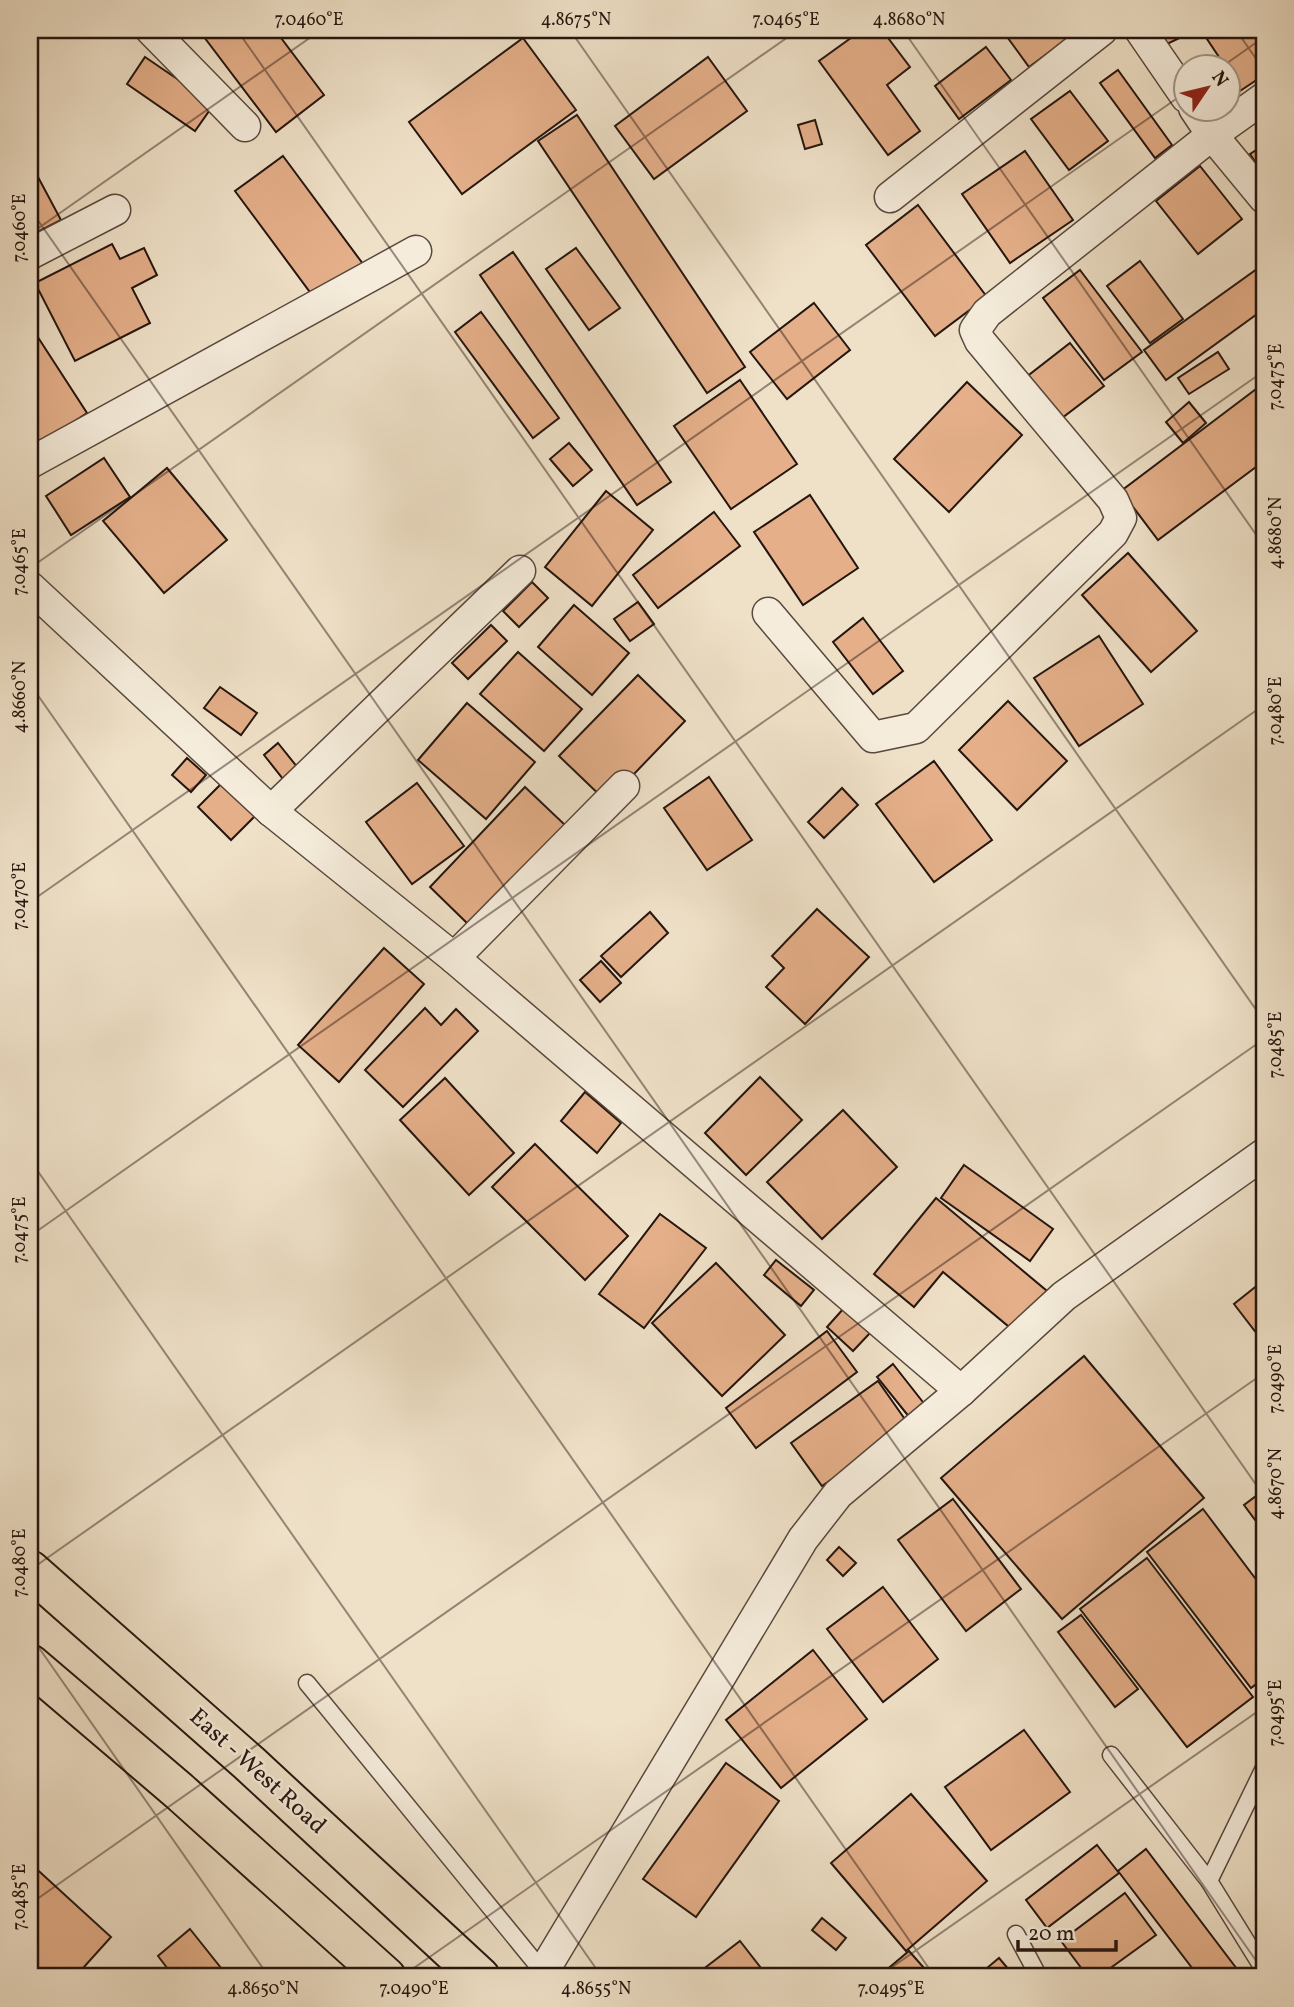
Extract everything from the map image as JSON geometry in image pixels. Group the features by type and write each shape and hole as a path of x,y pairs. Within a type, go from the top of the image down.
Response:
{"main road":[{"name":"East - West Road","path":"30,1570 248,1763 480,1977"},
{"path":"30,1664 179,1791 386,1977"}],"street":[{"path":"151,30 245,126"},
{"path":"890,197 1102,30"},
{"path":"1140,30 1172,78"},
{"path":"768,613 873,737 916,729 1113,533 1121,518 1113,500 980,341 975,330 987,313 1212,135 1264,98"},
{"path":"1203,122 1264,198"},
{"path":"30,254 115,210"},
{"path":"30,463 415,251"},
{"path":"271,811 520,571"},
{"path":"30,587 271,811 454,958 961,1391"},
{"path":"454,958 624,786"},
{"path":"542,1975 803,1539 838,1494 961,1391 1064,1296 1264,1154"}],"lane":[{"path":"307,1683 542,1975"},
{"path":"1111,1755 1209,1881 1264,1970"},
{"path":"1209,1881 1264,1768"},
{"path":"1016,1934 1039,1977"}],"building":[{"path":"205,30 275,30 324,95 276,132 201,33"},
{"path":"862,30 882,30 910,67 887,85 920,131 888,155 819,61"},
{"path":"1012,30 1078,31 1029,67 1005,34"},
{"path":"1157,30 1196,30 1165,45"},
{"path":"1221,30 1264,30 1264,75 1242,90 1242,52 1216,52 1207,39"},
{"path":"523,38 576,110 462,194 409,122"},
{"path":"986,47 1011,80 959,119 935,86"},
{"path":"145,57 214,104 195,131 127,84"},
{"path":"708,57 747,111 654,179 615,126"},
{"path":"1118,70 1172,145 1155,158 1100,83"},
{"path":"1070,91 1108,141 1069,170 1031,119"},
{"path":"577,115 745,367 707,393 538,141"},
{"path":"815,120 822,144 805,149 798,125"},
{"path":"1264,145 1264,175 1250,154"},
{"path":"1025,151 1073,220 1010,263 962,194"},
{"path":"283,156 366,268 318,303 235,191"},
{"path":"30,162 61,220 30,236"},
{"path":"1200,166 1242,219 1198,254 1156,201"},
{"path":"918,205 987,297 935,336 866,245"},
{"path":"112,244 120,259 144,248 157,275 132,288 150,323 75,361 35,283"},
{"path":"576,248 620,308 589,330 546,269"},
{"path":"513,252 671,482 637,505 480,275"},
{"path":"1140,261 1183,319 1150,343 1107,286"},
{"path":"1264,264 1264,309 1166,380 1144,350"},
{"path":"1080,270 1142,352 1104,380 1043,298"},
{"path":"814,303 850,350 787,399 750,352"},
{"path":"481,312 559,418 533,438 455,332"},
{"path":"30,325 87,413 31,450 30,447"},
{"path":"1070,343 1104,386 1058,421 1025,378"},
{"path":"1218,352 1229,369 1189,394 1178,378"},
{"path":"740,380 797,464 731,509 674,426"},
{"path":"967,382 1022,435 949,512 894,459"},
{"path":"1264,383 1264,461 1158,540 1121,491"},
{"path":"1189,402 1206,423 1183,443 1166,422"},
{"path":"569,443 592,470 573,486 550,459"},
{"path":"104,458 130,497 71,535 46,496"},
{"path":"167,468 227,540 164,593 103,521"},
{"path":"606,491 653,530 592,606 545,567"},
{"path":"810,495 858,568 803,605 754,532"},
{"path":"714,512 740,546 658,608 633,575"},
{"path":"1128,553 1197,631 1151,672 1082,595"},
{"path":"532,582 548,598 519,627 503,611"},
{"path":"638,602 654,624 630,641 614,619"},
{"path":"574,605 629,653 592,695 538,647"},
{"path":"863,618 903,671 873,694 833,642"},
{"path":"491,625 507,641 468,679 452,663"},
{"path":"1099,636 1143,704 1079,746 1034,678"},
{"path":"518,652 582,709 544,751 480,694"},
{"path":"638,675 685,721 607,802 559,756"},
{"path":"220,687 257,713 241,735 204,708"},
{"path":"1008,701 1067,761 1017,810 959,750"},
{"path":"467,703 535,762 486,819 418,760"},
{"path":"278,743 302,773 287,784 264,755"},
{"path":"187,758 206,775 191,792 172,775"},
{"path":"934,761 992,840 934,882 876,804"},
{"path":"709,777 752,840 707,870 664,808"},
{"path":"222,783 255,816 231,840 198,807"},
{"path":"417,783 464,846 412,884 366,822"},
{"path":"525,787 565,825 469,925 430,887"},
{"path":"842,788 858,805 824,838 808,822"},
{"path":"817,909 869,957 805,1024 766,987 784,968 772,956"},
{"path":"650,912 668,933 621,977 601,956"},
{"path":"384,948 424,984 339,1082 298,1045"},
{"path":"601,961 621,983 600,1002 580,980"},
{"path":"425,1008 441,1025 456,1009 478,1031 403,1107 365,1070"},
{"path":"760,1077 802,1120 746,1175 705,1133"},
{"path":"445,1078 514,1153 469,1195 400,1120"},
{"path":"585,1092 621,1123 597,1153 561,1121"},
{"path":"843,1110 897,1167 822,1239 767,1182"},
{"path":"535,1144 628,1236 585,1280 492,1187"},
{"path":"964,1165 1053,1229 1030,1261 941,1198"},
{"path":"936,1198 1053,1296 1020,1336 943,1272 914,1307 874,1274"},
{"path":"660,1214 706,1248 644,1328 599,1294"},
{"path":"776,1260 814,1290 801,1306 764,1275"},
{"path":"716,1263 785,1335 722,1396 652,1323"},
{"path":"1264,1280 1264,1343 1234,1304"},
{"path":"844,1308 870,1333 853,1351 827,1327"},
{"path":"827,1331 857,1372 756,1448 726,1408"},
{"path":"1084,1356 1204,1498 1062,1619 941,1478"},
{"path":"893,1364 926,1406 910,1418 877,1377"},
{"path":"878,1381 909,1425 822,1486 791,1443"},
{"path":"1264,1490 1264,1532 1244,1505"},
{"path":"953,1499 1021,1589 966,1631 898,1540"},
{"path":"1203,1509 1264,1590 1264,1678 1251,1688 1147,1552"},
{"path":"839,1547 856,1563 843,1576 827,1560"},
{"path":"1147,1558 1253,1697 1187,1747 1080,1609"},
{"path":"883,1587 938,1659 883,1702 827,1629"},
{"path":"1081,1615 1138,1689 1115,1707 1058,1632"},
{"path":"813,1650 867,1719 781,1788 726,1720"},
{"path":"1024,1730 1070,1792 991,1850 945,1787"},
{"path":"726,1763 779,1801 696,1917 643,1879"},
{"path":"911,1794 987,1881 906,1951 831,1863"},
{"path":"1097,1845 1119,1873 1047,1928 1026,1900"},
{"path":"1146,1849 1243,1977 1199,1977 1118,1871"},
{"path":"30,1863 111,1937 75,1977 30,1977"},
{"path":"1125,1893 1156,1935 1098,1977 1088,1977 1061,1941"},
{"path":"822,1918 846,1938 836,1950 812,1930"},
{"path":"190,1929 225,1973 219,1977 174,1977 158,1956"},
{"path":"740,1941 768,1977 693,1977"},
{"path":"909,1951 932,1977 878,1977"},
{"path":"999,1958 1015,1977 996,1977 987,1968"}]}
